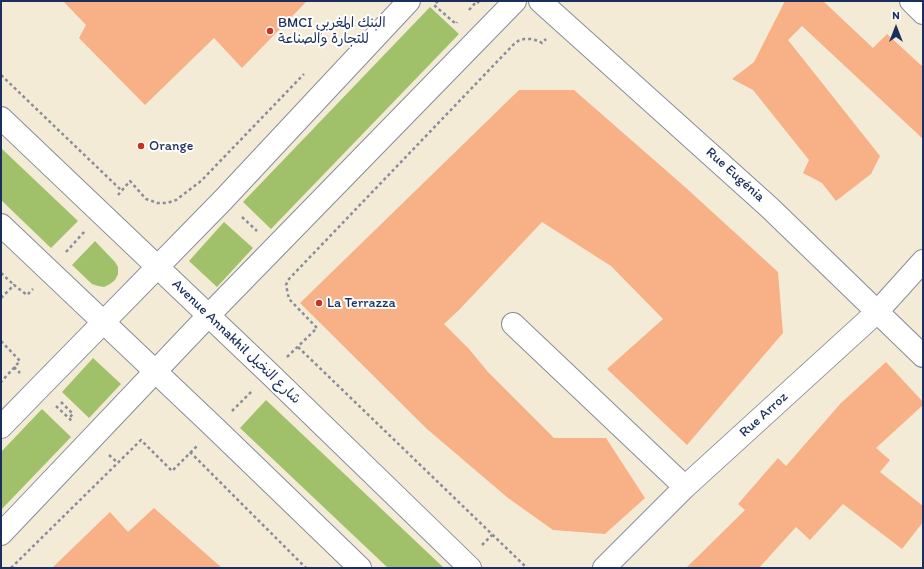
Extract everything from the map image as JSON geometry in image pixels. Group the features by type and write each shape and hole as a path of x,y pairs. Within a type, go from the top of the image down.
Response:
{"main road":[{"path":"1,427 47,393 103,322 223,200 409,1"},
{"path":"1,534 208,316 515,1"},
{"name":"Rue Eugénia","path":"540,1 770,208 923,356"},
{"path":"911,1 923,12"},
{"name":"Avenue Annakhil شارع النخيل","path":"1,118 270,374 470,568"},
{"path":"1,225 360,568"},
{"name":"Rue Arroz","path":"604,568 685,487 877,312 923,261"},
{"path":"513,324 685,487"}],"path":[{"path":"438,1 434,5 456,24 461,18"},
{"path":"466,13 477,1"},
{"path":"11,568 141,440 172,471 298,347 316,328 289,299 286,285 288,280 514,44 518,41 531,38 542,43 563,21"},
{"path":"1,273 27,295 130,181 146,199 157,203 167,203 176,200 201,181 309,68"},
{"path":"1,75 122,191"},
{"path":"201,181 275,247"},
{"path":"1,298 14,285"},
{"path":"1,341 20,361 1,382"},
{"path":"298,347 527,568"},
{"path":"14,367 73,414 69,418"},
{"path":"47,393 69,418 118,463"},
{"path":"190,452 306,568"}],"green space":[{"path":"430,7 459,34 271,229 243,202"},
{"path":"1,148 78,221 51,248 1,200"},
{"path":"224,222 253,248 217,287 189,261"},
{"path":"95,241 118,267 118,274 115,280 104,287 92,284 72,265"},
{"path":"93,358 121,384 89,418 62,392"},
{"path":"266,400 444,568 388,568 240,428"},
{"path":"42,409 71,437 1,510 1,452"}],"building":[{"path":"63,1 307,1 242,68 214,38 145,105 79,38 86,25"},
{"path":"785,1 823,1 873,48 887,34 923,67 923,139 802,26 788,40 880,156 871,174 836,201 822,183 803,173 809,160 753,90 732,79 754,62"},
{"path":"519,90 574,90 685,187 778,272 783,333 687,445 607,369 663,319 611,266 542,222 444,324 469,349 488,372 554,438 606,438 645,498 605,534 553,530 508,498 427,429 300,303"},
{"path":"886,362 923,402 923,405 876,448 890,460 880,472 923,506 923,522 902,549 843,504 810,540 796,527 759,568 686,568 745,510 738,504 778,458 786,466 841,403"},
{"path":"154,508 222,568 52,568 110,512 128,532"}],"place":[{"name":"BMCI البنك المغربي للتجارة والصناعة","path":"270,31"},
{"name":"Orange","path":"141,146"},
{"name":"La Terrazza","path":"319,303"}]}
